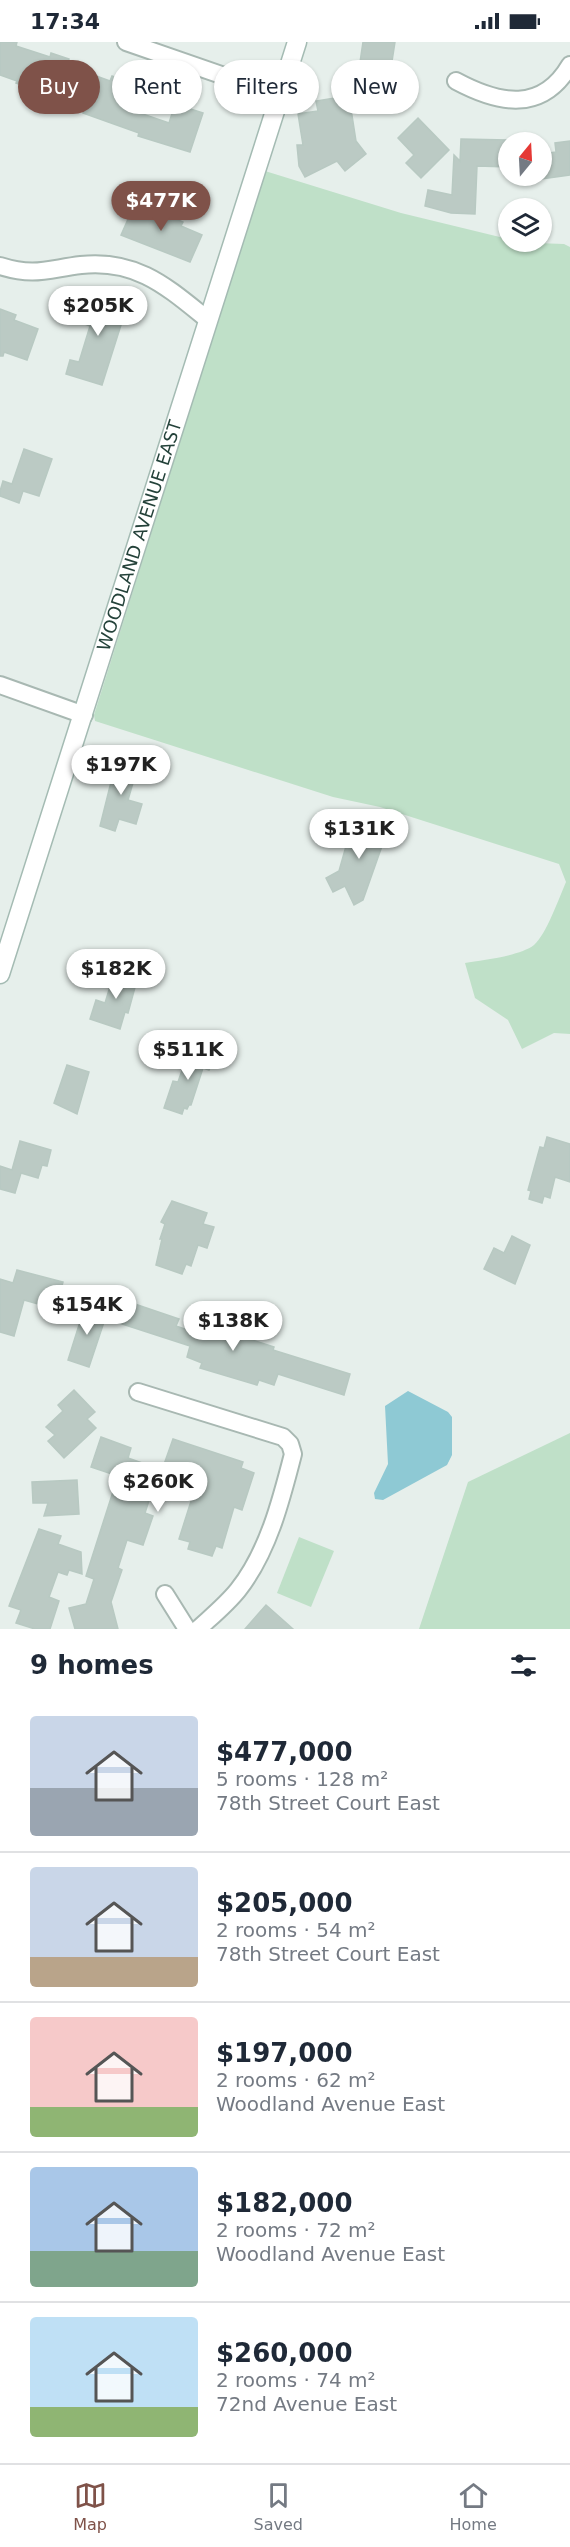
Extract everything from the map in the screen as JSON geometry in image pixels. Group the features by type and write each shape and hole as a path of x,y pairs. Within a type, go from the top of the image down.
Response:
{"street":[{"path":"126,42 214,72"},
{"name":"WOODLAND AVENUE EAST","path":"291,60 297,42"},
{"path":"456,81 474,91 496,97 514,100 530,99 543,95 570,65"},
{"name":"WOODLAND AVENUE EAST","path":"0,974 273,114"},
{"path":"0,266 31,273 96,264 123,266 162,283 207,320"},
{"path":"0,685 84,715"},
{"path":"138,1392 283,1437 290,1444 293,1454 264,1547 237,1591 198,1629"},
{"path":"165,1594 187,1629"}],"green space":[{"path":"265,171 401,213 498,237 498,252 552,252 552,244 564,244 570,247 570,1034 554,1033 522,1049 508,1020 475,998 465,963 511,955 528,949 539,940 548,925 566,882 559,864 380,807 333,797 95,721 94,715"},
{"path":"570,1433 570,1629 419,1629 468,1482"},
{"path":"299,1537 334,1551 311,1607 277,1593"}],"water":[{"path":"408,1391 448,1412 452,1417 452,1455 447,1465 383,1500 375,1499 374,1493 388,1464 385,1406"}],"building":[{"path":"0,42 17,42 16,46 50,57 51,53 69,59 18,60 18,84 17,81 0,75"},
{"path":"363,42 395,42 392,60 360,60"},
{"path":"112,76 112,114 143,114 169,123 172,114 203,113 190,152 138,136 139,133 86,114 100,114 100,77 110,81"},
{"path":"331,98 331,114 352,114 356,141 366,154 345,171 337,161 305,177 299,166 297,145 303,145 298,114 319,114 319,100"},
{"path":"418,118 449,150 421,178 406,163 414,155 398,138"},
{"path":"461,139 498,140 498,167 477,166 475,214 451,213 425,206 428,190 452,195 454,155 460,161"},
{"path":"570,141 570,175 552,178 552,153 556,152 555,143"},
{"path":"136,201 183,222 181,226 202,235 190,262 121,235"},
{"path":"82,292 127,306 102,385 66,374 70,360 79,362 90,326 85,324 87,315 76,312"},
{"path":"0,309 16,315 14,320 38,329 27,360 4,352 3,356 0,356"},
{"path":"24,449 52,459 39,496 23,491 19,503 0,496 0,491 3,481 12,484"},
{"path":"121,755 136,760 134,768 137,769 128,800 142,804 136,824 119,819 115,831 100,826 116,762 119,763"},
{"path":"354,818 388,829 363,900 354,905 345,886 333,892 326,878 339,871"},
{"path":"116,967 136,974 134,979 137,980 128,1013 125,1012 120,1029 90,1019 96,1000 105,1003"},
{"path":"190,1047 215,1056 209,1070 203,1068 191,1105 187,1109 184,1108 182,1114 164,1108 173,1081 178,1082"},
{"path":"67,1065 89,1072 77,1114 54,1103"},
{"path":"547,1137 570,1144 570,1182 555,1177 550,1198 544,1196 542,1203 529,1199 531,1191 528,1190 540,1147 544,1148"},
{"path":"20,1141 51,1150 47,1166 42,1165 38,1178 21,1173 15,1193 0,1189 0,1166 12,1170"},
{"path":"172,1201 207,1213 203,1224 214,1227 207,1248 198,1245 191,1266 186,1264 182,1274 156,1265 165,1224 161,1222"},
{"path":"512,1236 530,1245 515,1284 484,1269 494,1248 504,1253"},
{"path":"17,1270 63,1282 56,1309 24,1300 14,1336 0,1332 0,1279 13,1283"},
{"path":"123,1300 179,1319 176,1326 205,1336 209,1326 274,1347 273,1350 350,1374 344,1395 278,1374 274,1385 259,1380 257,1385 200,1368 202,1363 187,1357 190,1346 116,1322"},
{"path":"85,1306 107,1313 89,1367 68,1360"},
{"path":"74,1390 95,1412 87,1419 96,1428 64,1458 48,1441 55,1435 46,1427 63,1411 58,1405"},
{"path":"101,1437 131,1448 128,1458 162,1470 173,1439 243,1462 241,1468 254,1473 242,1510 234,1507 222,1548 216,1546 212,1556 188,1549 190,1542 179,1539 192,1498 154,1485 145,1513 153,1516 143,1545 127,1540 118,1568 122,1570 111,1602 118,1629 75,1629 69,1608 86,1604 94,1579 86,1576 118,1476 91,1467"},
{"path":"77,1480 79,1514 44,1516 48,1503 33,1503 32,1482"},
{"path":"39,1529 61,1536 58,1544 81,1552 82,1574 69,1570 67,1575 58,1572 49,1597 59,1601 50,1629 35,1629 16,1623 21,1610 9,1606"},
{"path":"266,1605 293,1629 245,1629"}]}
